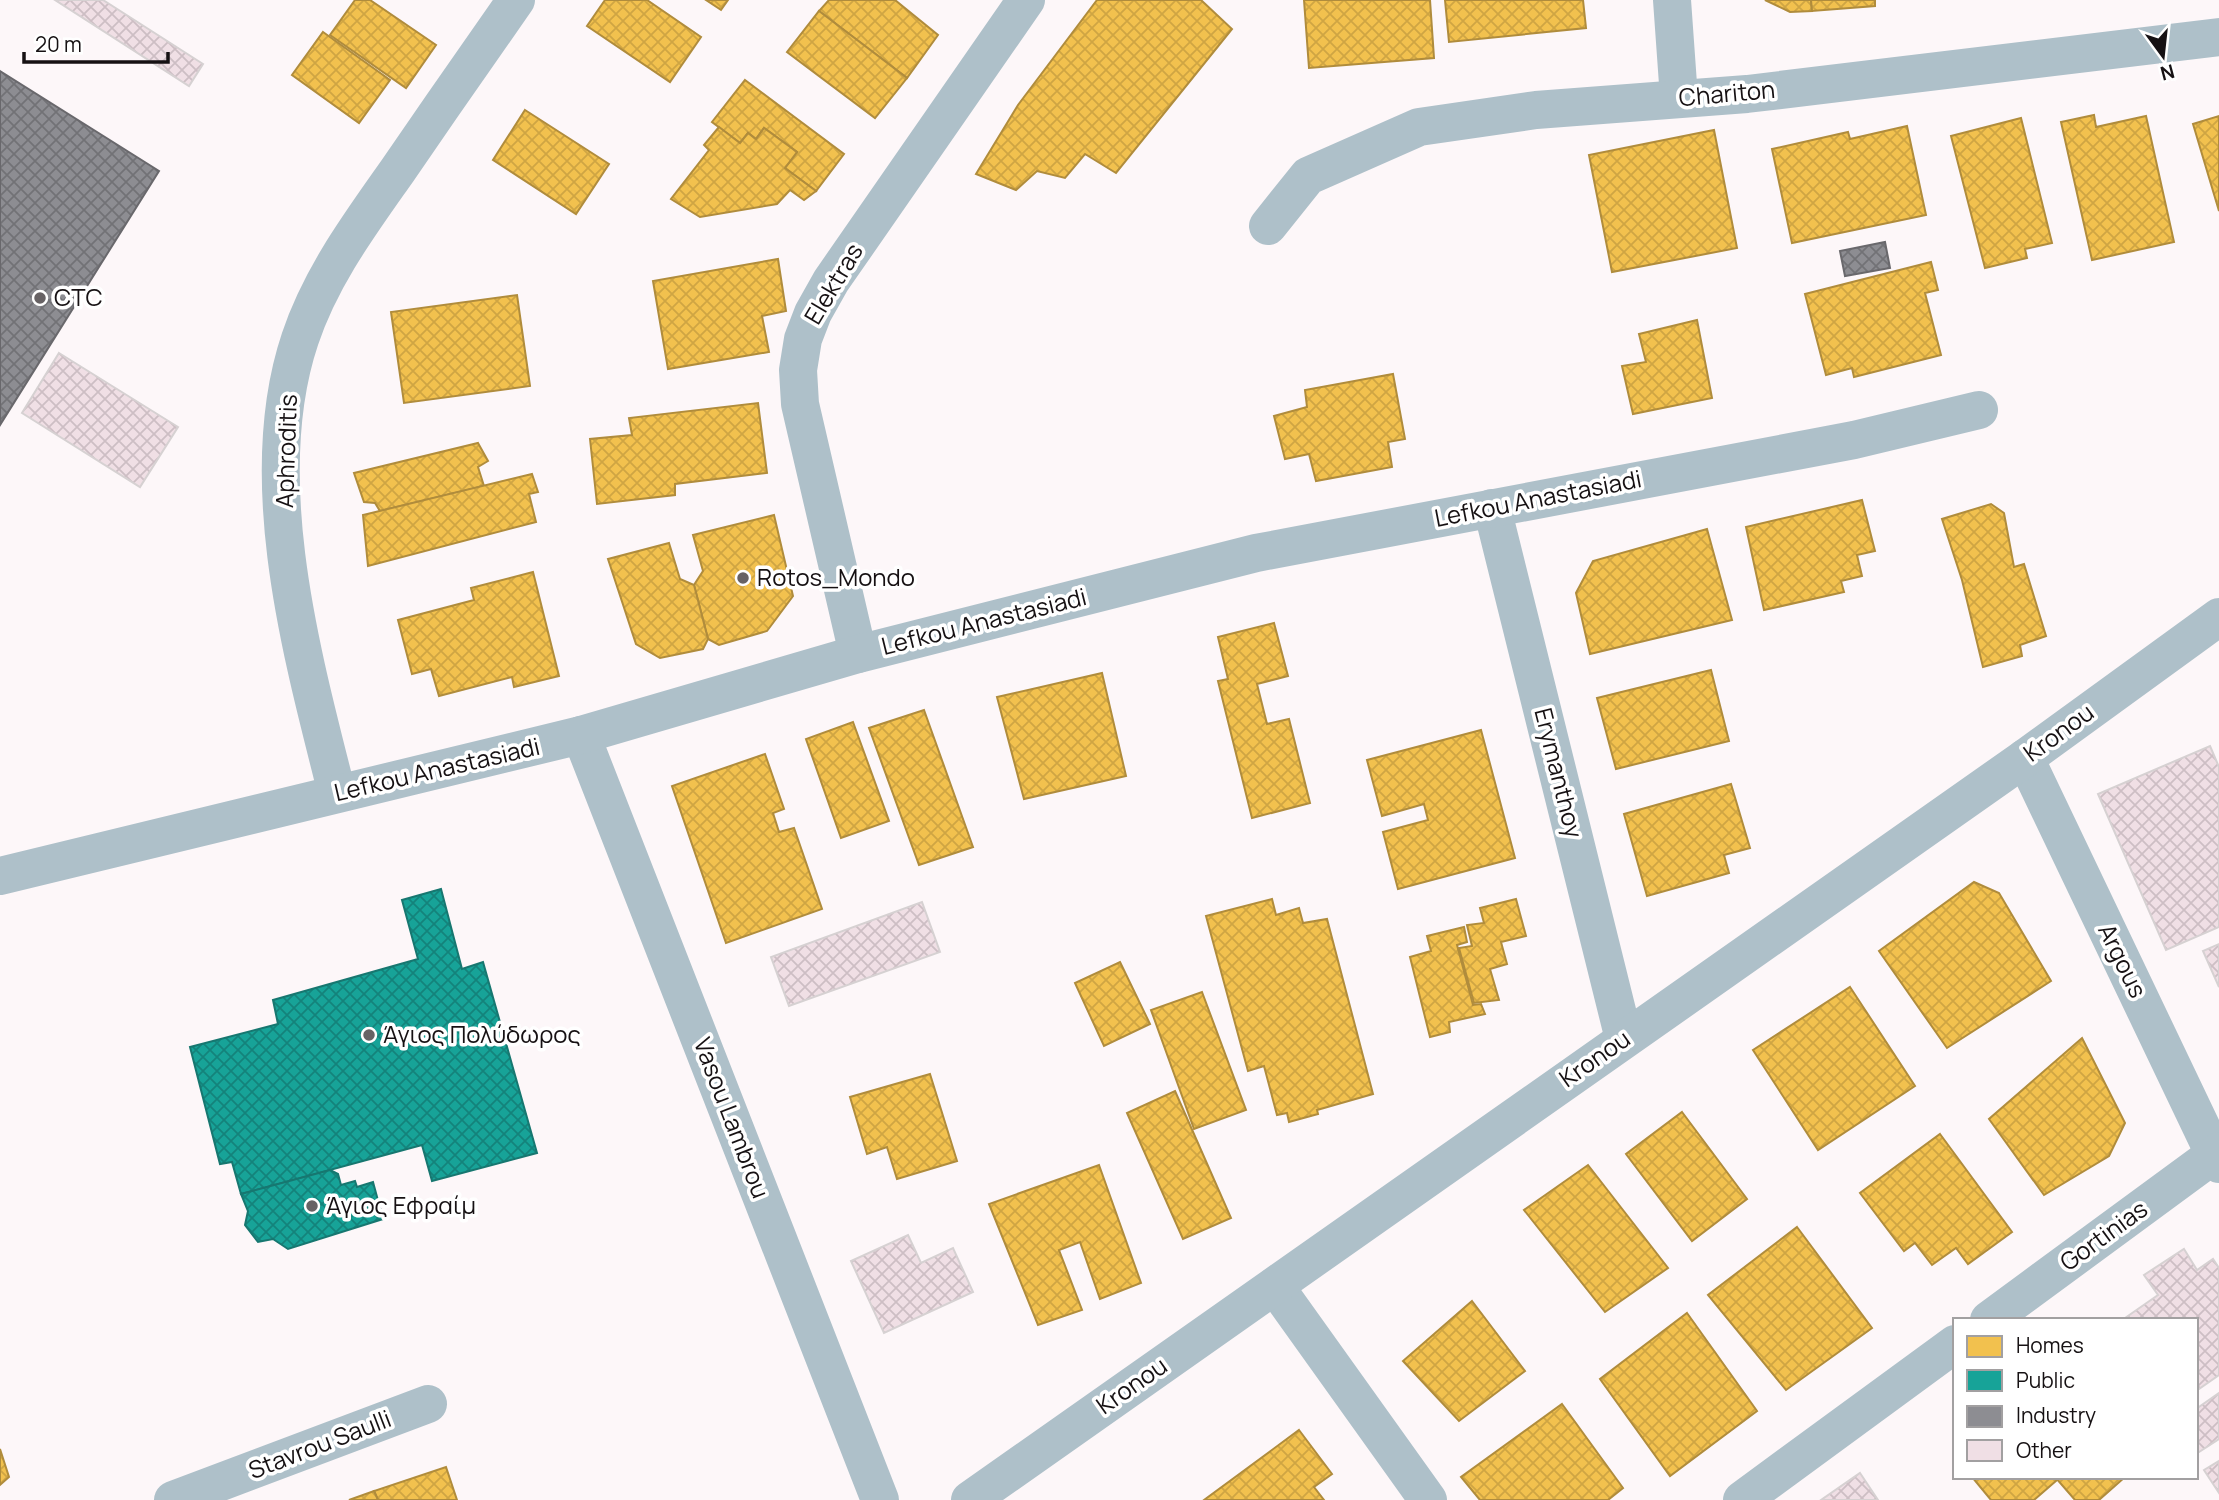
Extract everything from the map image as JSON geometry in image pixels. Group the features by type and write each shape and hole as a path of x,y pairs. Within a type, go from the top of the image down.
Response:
{"street":[{"name":"Aphroditis","path":"337,793 305,654 286,535 282,461 289,383 299,340 330,269 516,0"},
{"name":"Elektras","path":"858,654 800,404 798,370 803,339 831,281 1026,0"},
{"path":"1672,0 1679,98"},
{"name":"Chariton","path":"1268,226 1308,176 1419,127 1536,110 1747,94 2219,37"},
{"name":"Lefkou Anastasiadi","path":"0,876 581,736 858,654 1256,553 1854,440 1979,410"},
{"name":"Erymanthoy","path":"1492,508 1624,1039"},
{"name":"Kronou","path":"970,1500 2025,758 2219,617"},
{"name":"Vasou Lambrou","path":"581,736 880,1500"},
{"name":"Argous","path":"2025,758 2218,1157"},
{"name":"Gortinias","path":"1992,1318 2218,1157"},
{"path":"1275,1286 1429,1500"},
{"path":"1742,1500 1953,1345"},
{"name":"Stavrou Saulli","path":"173,1500 428,1404"}],"building: Homes":[{"path":"355,0 370,0 436,45 406,88 330,35"},
{"path":"605,0 647,0 701,37 670,82 587,26"},
{"path":"706,0 728,0 721,10"},
{"path":"829,0 895,0 938,35 907,78 819,11"},
{"path":"1097,0 1201,0 1232,29 1116,173 1085,154 1065,178 1037,171 1016,190 976,174 1018,105"},
{"path":"1304,0 1430,0 1434,58 1309,68"},
{"path":"1445,0 1583,0 1586,28 1449,42"},
{"path":"1765,0 1811,0 1812,11 1790,12"},
{"path":"1811,0 1875,0 1875,6 1812,11"},
{"path":"819,11 907,78 875,118 787,52"},
{"path":"323,32 390,80 359,123 292,75"},
{"path":"745,80 844,154 816,191 785,168 797,152 764,128 756,139 748,133 740,143 712,122"},
{"path":"525,110 609,164 576,214 493,160"},
{"path":"2094,115 2096,127 2146,116 2174,242 2092,260 2061,122"},
{"path":"2219,116 2219,211 2193,124"},
{"path":"2021,118 2052,243 2025,249 2027,258 1985,268 1951,136"},
{"path":"1907,126 1926,215 1792,243 1772,149 1848,132 1850,139"},
{"path":"719,127 740,143 748,133 756,139 764,128 797,152 785,168 816,191 804,200 790,190 777,204 700,217 671,199 709,150 704,145"},
{"path":"1714,130 1737,248 1612,272 1589,155"},
{"path":"778,259 786,311 762,316 769,352 668,369 653,281"},
{"path":"1931,262 1938,290 1925,293 1941,355 1854,377 1852,368 1826,375 1805,294"},
{"path":"517,295 530,386 404,403 391,312"},
{"path":"1697,320 1712,398 1633,414 1622,366 1646,362 1639,334"},
{"path":"1393,374 1405,439 1388,442 1392,467 1316,481 1309,454 1285,459 1274,416 1307,407 1305,390"},
{"path":"758,403 767,473 675,484 675,495 597,504 590,439 632,435 629,418"},
{"path":"478,443 488,461 478,467 484,486 380,511 375,503 364,502 354,473"},
{"path":"532,474 538,492 529,494 536,522 368,566 363,515"},
{"path":"1862,500 1875,551 1857,555 1862,576 1841,581 1844,592 1764,610 1746,527"},
{"path":"1991,504 2004,513 2014,567 2024,564 2046,636 2020,645 2022,656 1983,667 1962,580 1942,519"},
{"name":"Rotos_Mondo","path":"774,515 793,596 767,631 719,645 708,639 694,585 703,571 693,535"},
{"path":"1707,529 1732,620 1590,654 1576,593 1593,561"},
{"path":"669,543 680,579 694,585 708,639 703,649 660,658 636,644 608,559"},
{"path":"533,572 559,676 514,687 512,677 439,696 431,669 412,674 398,620 474,600 471,588"},
{"path":"1274,623 1288,676 1257,684 1267,724 1289,719 1310,803 1252,818 1218,681 1228,679 1218,637"},
{"path":"1711,670 1729,741 1616,769 1597,698"},
{"path":"1102,673 1126,776 1024,799 997,697"},
{"path":"924,710 973,847 919,865 869,728"},
{"path":"853,722 889,821 841,838 806,739"},
{"path":"1481,730 1515,858 1398,889 1383,832 1428,820 1424,804 1382,816 1367,760"},
{"path":"765,754 784,809 773,813 779,832 794,828 822,909 726,943 672,786"},
{"path":"1731,784 1750,848 1724,855 1729,873 1647,896 1624,814"},
{"path":"1974,882 1999,893 2051,981 1947,1048 1879,951"},
{"path":"1272,899 1276,915 1299,908 1303,923 1327,919 1373,1094 1317,1110 1318,1114 1289,1122 1287,1113 1277,1115 1264,1066 1248,1071 1206,916"},
{"path":"1516,899 1526,936 1501,942 1507,964 1490,969 1499,1000 1474,1003 1459,948 1472,946 1467,925 1484,923 1480,908"},
{"path":"1464,927 1467,942 1457,945 1473,1005 1481,1004 1485,1014 1449,1022 1450,1032 1430,1037 1410,957 1431,951 1427,936"},
{"path":"1120,962 1150,1024 1104,1046 1075,983"},
{"path":"1850,987 1915,1086 1818,1150 1753,1050"},
{"path":"1202,992 1246,1110 1194,1129 1151,1010"},
{"path":"2082,1038 2125,1123 2109,1156 2044,1195 1989,1119"},
{"path":"930,1074 957,1161 897,1179 887,1147 867,1154 850,1097"},
{"path":"1175,1091 1231,1218 1183,1239 1127,1113"},
{"path":"1682,1112 1747,1199 1692,1241 1626,1154"},
{"path":"1940,1134 2012,1232 1968,1264 1956,1248 1932,1265 1915,1243 1904,1251 1860,1193"},
{"path":"1099,1165 1141,1283 1100,1299 1080,1242 1059,1250 1082,1310 1038,1325 989,1204"},
{"path":"1588,1165 1668,1268 1605,1312 1524,1210"},
{"path":"1797,1227 1872,1328 1786,1390 1708,1295"},
{"path":"1472,1301 1525,1371 1459,1421 1403,1361"},
{"path":"1687,1313 1757,1411 1670,1476 1600,1379"},
{"path":"1562,1404 1623,1488 1608,1500 1480,1500 1461,1477"},
{"path":"1299,1430 1332,1474 1314,1487 1324,1500 1204,1500"},
{"path":"0,1449 9,1477 0,1485"},
{"path":"446,1467 457,1500 378,1500 374,1491"},
{"path":"1974,1479 2057,1480 2034,1500 1991,1500"},
{"path":"2057,1479 2123,1479 2099,1500 2075,1500"},
{"path":"374,1491 378,1500 349,1500"}],"building: Public":[{"name":"Άγιος Πολύδωρος","path":"441,889 462,969 483,962 537,1153 432,1181 422,1145 241,1194 232,1162 220,1164 190,1047 278,1024 273,1000 418,959 402,900"},
{"name":"Άγιος Εφραίμ","path":"330,1170 338,1174 341,1185 355,1181 357,1187 373,1182 383,1219 288,1249 273,1239 258,1242 245,1225 248,1211 241,1194"}],"building: Industry":[{"name":"CTC","path":"0,71 159,171 0,425"},
{"path":"1885,242 1890,268 1845,276 1840,251"}],"building: Other":[{"path":"55,0 103,0 203,64 189,86"},
{"path":"59,353 178,427 140,487 22,413"},
{"path":"2210,746 2219,767 2219,927 2166,950 2098,794"},
{"path":"922,902 940,952 789,1006 771,957"},
{"path":"2219,944 2219,987 2203,951"},
{"path":"908,1235 921,1263 953,1248 973,1292 884,1333 851,1261"},
{"path":"2184,1249 2197,1270 2213,1259 2219,1268 2219,1375 2198,1390 2198,1318 2125,1318 2158,1295 2144,1275"},
{"path":"2219,1393 2219,1439 2198,1453 2198,1408"},
{"path":"2219,1461 2219,1493 2204,1470"},
{"path":"1860,1473 1878,1500 1821,1500"}],"place":[{"name":"CTC","path":"40,298"},
{"name":"Rotos_Mondo","path":"743,578"},
{"name":"Άγιος Πολύδωρος","path":"369,1035"},
{"name":"Άγιος Εφραίμ","path":"312,1206"}]}
